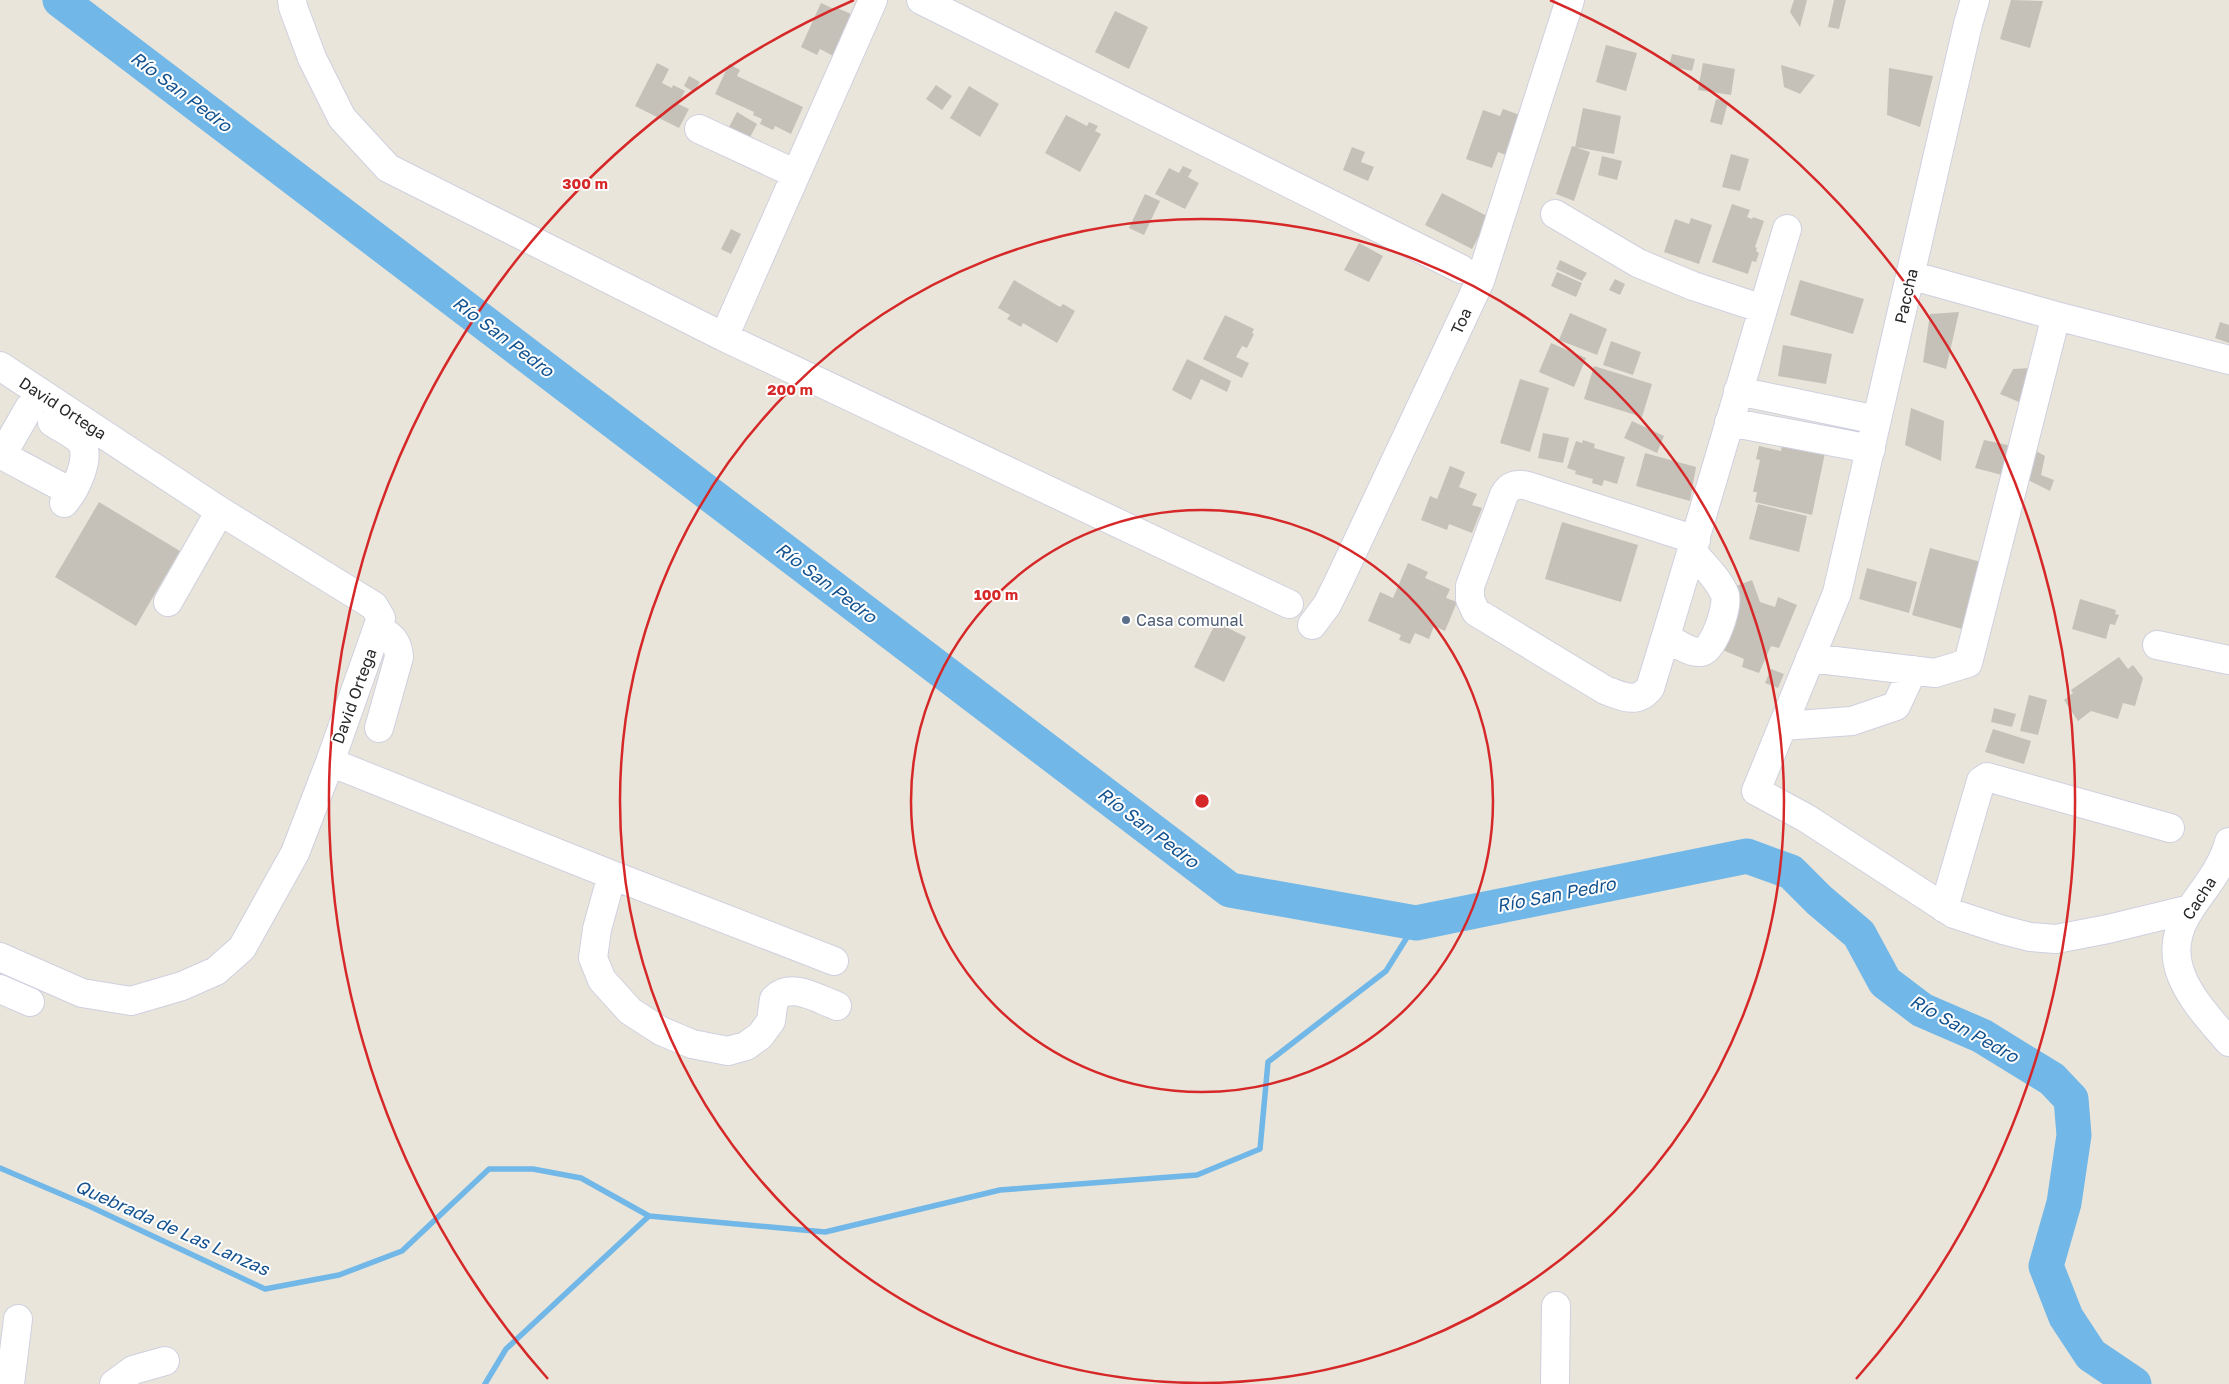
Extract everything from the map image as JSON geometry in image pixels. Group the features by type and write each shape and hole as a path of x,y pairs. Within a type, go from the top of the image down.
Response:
{"street":[{"path":"292,0 312,58 342,118 388,168 724,336 1289,604"},
{"path":"724,336 873,0"},
{"path":"921,0 1461,269"},
{"name":"Toa","path":"1312,625 1327,605 1338,583 1480,281 1570,0"},
{"name":"Paccha","path":"1944,908 1806,818 1756,792 1836,593 1975,0"},
{"path":"699,129 796,174"},
{"path":"1555,214 1638,263 1693,286 1763,309"},
{"path":"1666,637 1691,650 1705,651 1712,643 1726,606 1722,588 1694,546 1528,486 1515,485 1504,495 1470,586 1470,598 1476,612 1605,690 1628,699 1641,696 1650,688 1694,546 1787,229"},
{"path":"1910,275 2056,316 2229,360"},
{"path":"1810,658 1934,673 1968,663 2056,316"},
{"name":"David Ortega","path":"0,366 220,511 374,606 381,618 379,629 295,853 242,948 216,971 182,986 131,1001 82,993 0,958"},
{"path":"0,389 81,441 85,451 84,467 67,498 1,455 29,408"},
{"path":"1738,391 1877,420"},
{"path":"1729,422 1871,450"},
{"path":"168,602 220,511"},
{"path":"379,629 389,635 398,645 399,657 379,728"},
{"path":"2157,645 2229,660"},
{"path":"1783,726 1852,721 1896,706 1914,670"},
{"path":"330,762 612,875 834,961"},
{"path":"2170,828 1987,778 1981,781 1944,908 1954,914 2003,930 2030,937 2056,939 2108,929 2190,909"},
{"name":"Cacha","path":"2227,851 2190,909 2179,931 2176,956 2183,982 2201,1009 2229,1042"},
{"path":"612,875 597,929 593,958 602,980 630,1011 661,1031 692,1044 728,1052 746,1046 760,1036 771,1021 774,999 785,992 794,990 836,1006"},
{"path":"0,989 30,1002"},
{"path":"1555,1384 1556,1306"},
{"path":"10,1384 18,1319"},
{"path":"114,1384 133,1370 165,1361"}],"building":[{"path":"857,0 859,0 839,59 820,49 817,55 801,47 821,3 851,14"},
{"path":"1794,0 1807,0 1800,27 1790,12"},
{"path":"1834,0 1846,0 1839,29 1828,27"},
{"path":"2011,0 2043,1 2030,48 2000,39"},
{"path":"1115,11 1148,27 1129,69 1095,52"},
{"path":"1606,45 1637,53 1626,91 1596,82"},
{"path":"1672,54 1695,59 1692,71 1669,66"},
{"path":"657,63 669,69 662,83 672,88 673,85 685,91 678,104 689,109 679,128 635,106"},
{"path":"1703,63 1735,69 1731,95 1698,90"},
{"path":"729,64 740,70 737,76 803,107 791,134 775,126 773,130 760,124 762,119 753,115 754,112 715,94"},
{"path":"1781,65 1815,75 1800,94 1784,87"},
{"path":"1889,68 1933,76 1920,127 1887,115"},
{"path":"689,76 700,82 694,92 684,86"},
{"path":"936,85 952,96 942,110 926,99"},
{"path":"969,86 999,104 980,137 950,118"},
{"path":"1716,99 1728,102 1722,125 1710,122"},
{"path":"1583,108 1621,116 1614,154 1575,147"},
{"path":"1503,109 1523,116 1509,156 1498,152 1492,168 1466,159 1483,110 1500,116"},
{"path":"737,112 757,124 749,139 729,127"},
{"path":"1066,115 1087,126 1089,122 1098,126 1095,131 1101,134 1080,172 1045,153"},
{"path":"1572,146 1590,152 1574,201 1556,194"},
{"path":"1352,147 1365,152 1361,162 1374,167 1368,181 1343,170"},
{"path":"1731,154 1749,159 1740,191 1722,187"},
{"path":"1602,156 1622,161 1617,180 1598,175"},
{"path":"1183,166 1192,170 1188,177 1199,183 1185,209 1155,194 1169,168 1179,173"},
{"path":"1442,193 1489,217 1472,249 1425,225"},
{"path":"1145,194 1160,201 1144,235 1129,228"},
{"path":"1732,204 1750,210 1747,217 1764,221 1755,247 1759,253 1756,262 1752,261 1748,274 1712,262"},
{"path":"1691,218 1712,225 1699,264 1664,252 1675,219 1689,224"},
{"path":"731,229 741,234 731,254 721,249"},
{"path":"1359,243 1383,256 1369,282 1344,270"},
{"path":"1560,260 1587,273 1582,281 1556,269"},
{"path":"1557,272 1582,283 1576,297 1551,286"},
{"path":"1615,279 1625,284 1620,295 1609,290"},
{"path":"1014,280 1060,307 1063,304 1075,311 1057,343 1023,323 1021,327 1007,319 1010,315 998,308"},
{"path":"1800,280 1864,299 1853,334 1790,315"},
{"path":"1959,312 1946,369 1923,362 1930,314"},
{"path":"1570,313 1607,329 1597,355 1559,340"},
{"path":"1225,315 1254,329 1252,333 1254,334 1247,348 1242,346 1236,357 1249,363 1242,378 1203,359"},
{"path":"2220,322 2229,325 2229,343 2215,338"},
{"path":"1611,341 1641,352 1633,375 1603,365"},
{"path":"1551,343 1586,358 1574,387 1539,372"},
{"path":"1783,345 1832,354 1826,384 1778,376"},
{"path":"1187,359 1231,381 1227,392 1201,379 1191,400 1172,390"},
{"path":"1594,366 1652,384 1642,417 1584,399"},
{"path":"2030,368 2026,405 2000,394 2013,369"},
{"path":"1520,379 1549,388 1530,452 1500,443"},
{"path":"1911,408 1944,421 1941,461 1905,445"},
{"path":"1632,421 1664,436 1657,453 1624,438"},
{"path":"1543,433 1569,438 1563,463 1538,458"},
{"path":"1583,440 1595,444 1594,448 1625,457 1617,484 1604,480 1602,486 1592,483 1593,479 1575,474 1576,471 1567,468 1576,441 1582,443"},
{"path":"1984,440 2008,445 2002,475 1975,468"},
{"path":"1782,443 1825,453 1812,515 1755,502 1757,492 1753,492 1760,460 1756,459 1759,446 1781,451"},
{"path":"2036,451 2045,456 2041,475 2054,480 2050,491 2028,480"},
{"path":"1645,453 1696,467 1690,501 1636,486"},
{"path":"1450,466 1465,472 1459,487 1477,494 1472,505 1482,508 1472,533 1449,524 1447,530 1421,520 1430,496 1437,499"},
{"path":"99,502 180,551 136,626 55,577"},
{"path":"1758,504 1807,516 1799,552 1749,539"},
{"path":"1562,522 1638,545 1621,602 1545,579"},
{"path":"1930,548 1981,562 1962,629 1912,615"},
{"path":"1408,563 1428,572 1425,578 1450,589 1446,598 1457,602 1445,631 1434,626 1429,639 1415,633 1410,644 1399,640 1401,635 1368,621 1380,592 1393,598"},
{"path":"1867,568 1917,582 1909,613 1859,599"},
{"path":"1752,580 1760,602 1775,607 1778,597 1797,605 1779,648 1771,646 1759,673 1742,667 1744,659 1718,648 1726,590"},
{"path":"2080,599 2116,610 2115,614 2119,615 2115,625 2110,624 2106,639 2072,629"},
{"path":"1216,622 1246,637 1224,682 1194,667"},
{"path":"2119,657 2128,669 2133,665 2143,678 2135,706 2123,703 2118,719 2091,711 2078,721 2064,700 2073,693 2071,690"},
{"path":"1771,669 1784,674 1778,688 1765,683"},
{"path":"2029,695 2047,700 2038,735 2020,731"},
{"path":"1994,708 2016,714 2012,727 1991,722"},
{"path":"1993,729 2031,741 2024,764 1985,752"}],"waterway":[{"name":"Río San Pedro","path":"60,0 1230,890 1416,923 1747,856 1791,872 1819,900 1859,934 1885,982 1922,1010 1982,1036 2052,1079 2071,1099 2074,1135 2064,1203 2046,1266 2066,1317 2091,1355 2134,1384"},
{"name":"Quebrada de Las Lanzas","path":"0,1168 89,1206 265,1289 339,1275 402,1251 489,1169 533,1169 581,1178 649,1216 825,1232 1000,1190 1197,1175 1260,1149 1268,1062 1386,971 1416,923"},
{"path":"485,1384 506,1349 649,1216"}],"place":[{"name":"Casa comunal","path":"1126,620"}]}
